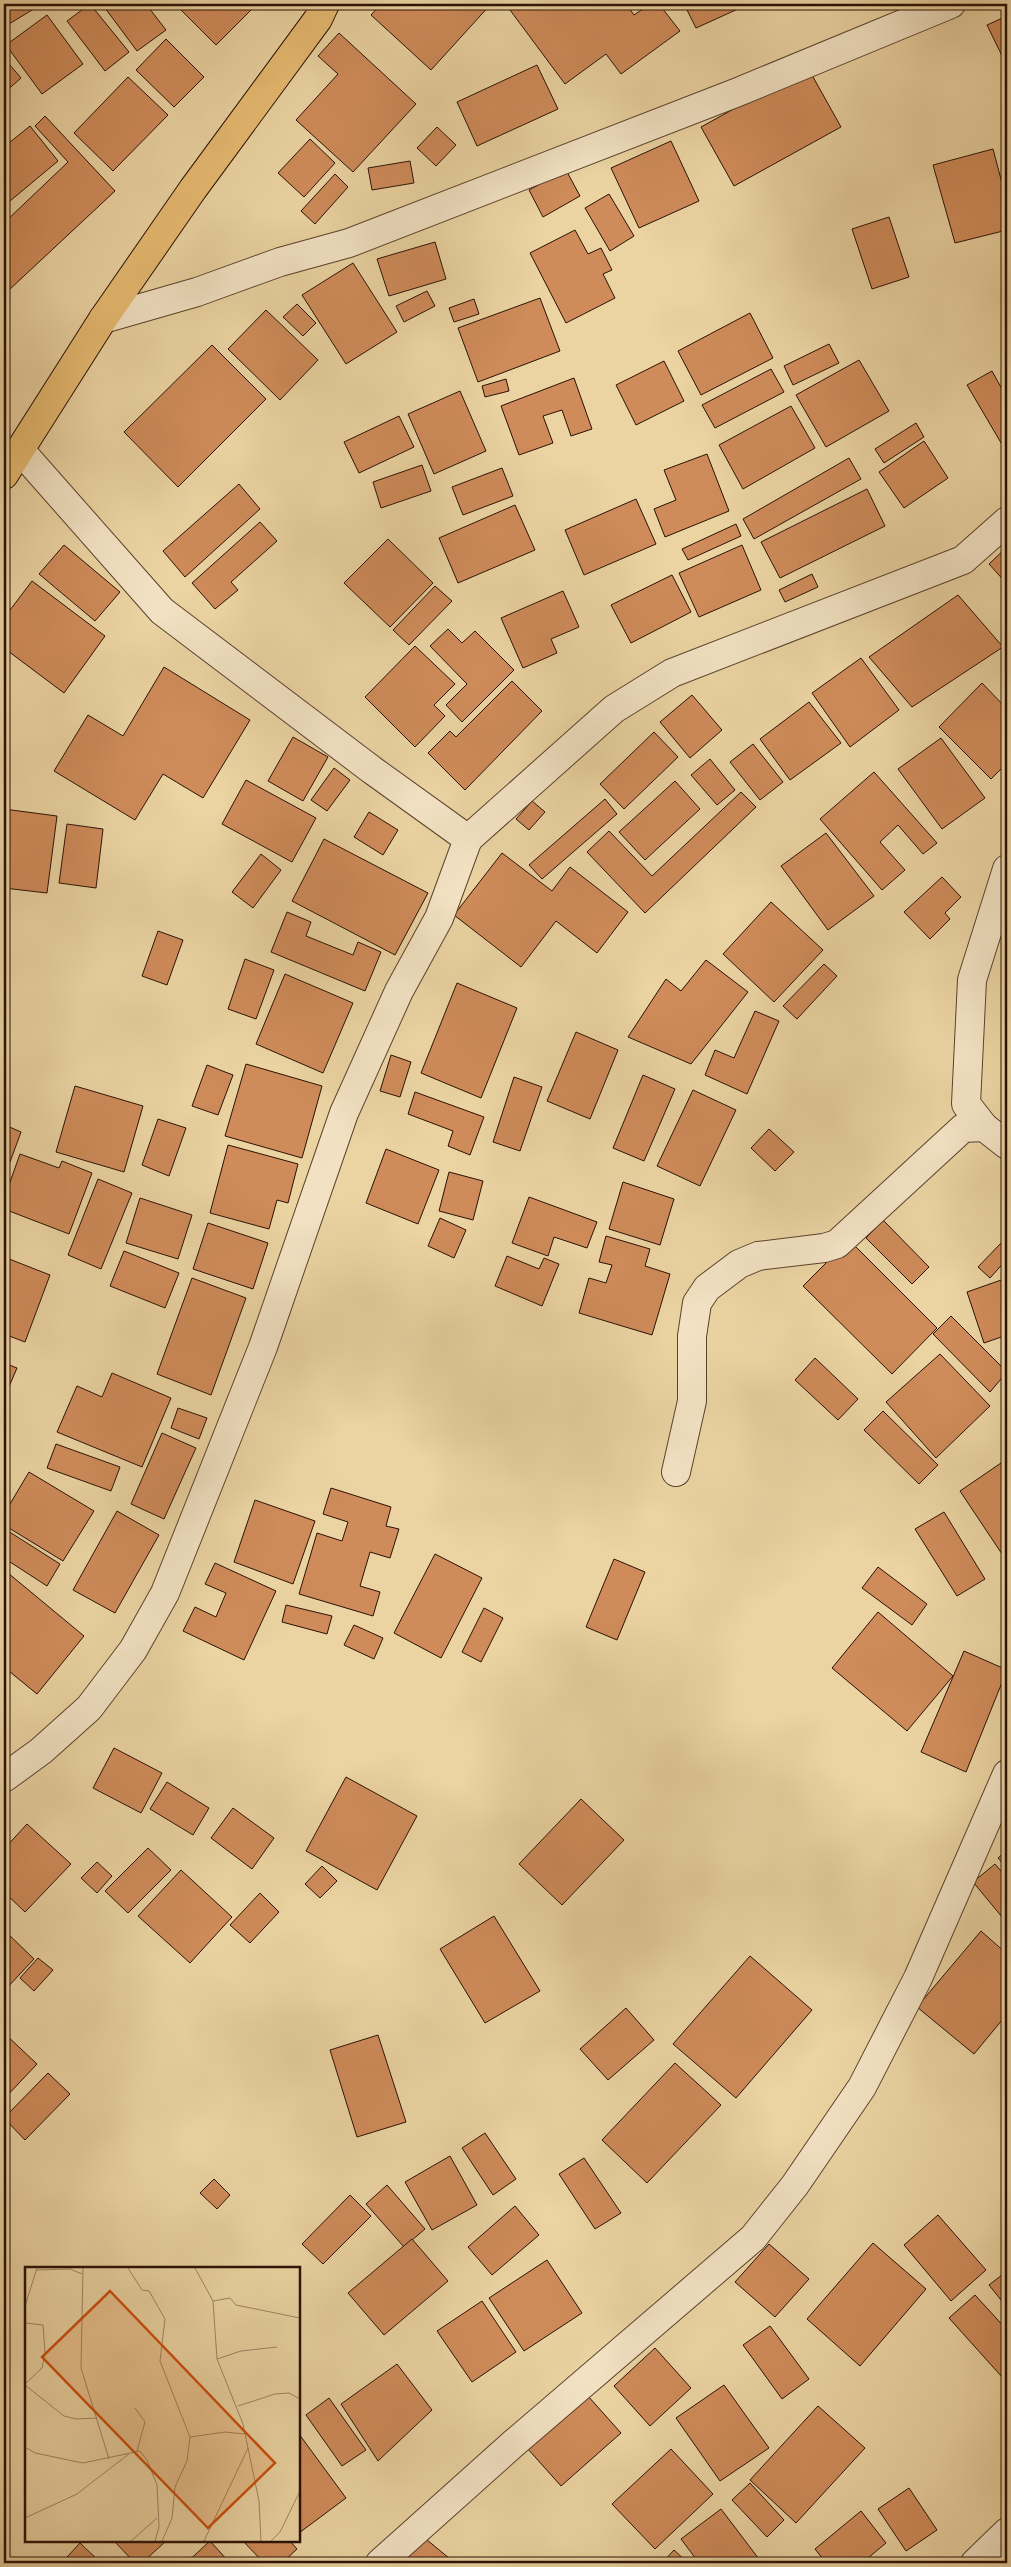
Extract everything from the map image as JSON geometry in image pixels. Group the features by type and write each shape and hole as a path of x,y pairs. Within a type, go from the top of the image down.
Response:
{"main road":[{"path":"4,476 102,319 318,18 325,4"}],"street":[{"path":"102,319 197,292 280,262 349,243 738,92 951,4"},
{"path":"20,450 162,611 372,770 468,839"},
{"path":"4,1778 41,1751 89,1708 133,1650 165,1593 263,1346 344,1113 399,991 439,918 468,839 614,709 672,672 963,560 1007,521"},
{"path":"1007,869 972,980 966,1104 984,1127 1007,1145"},
{"path":"676,1472 692,1401 692,1336 697,1303 707,1288 739,1264 758,1256 824,1248 837,1244 964,1128 984,1127"},
{"path":"380,2563 514,2442 753,2238 771,2216 795,2185 862,2087 918,1978 1007,1774"},
{"path":"975,2563 1007,2532"}],"building":[{"path":"4,4 42,4 4,27"},
{"path":"90,4 129,52 105,71 67,21"},
{"path":"102,4 146,4 166,30 137,51"},
{"path":"175,4 257,4 216,45"},
{"path":"381,4 491,4 431,70 371,15"},
{"path":"509,4 626,4 634,15 650,4 659,4 680,31 621,74 606,54 565,84 507,6"},
{"path":"684,4 749,4 696,28"},
{"path":"47,15 83,64 42,94 6,45"},
{"path":"1007,16 1007,66 987,25"},
{"path":"339,33 416,104 353,172 296,120 338,74 318,56"},
{"path":"166,39 204,77 174,107 136,70"},
{"path":"4,58 21,78 4,93"},
{"path":"537,65 558,109 477,146 457,102"},
{"path":"808,68 841,127 734,186 701,127"},
{"path":"128,77 168,115 113,171 74,133"},
{"path":"45,116 115,191 9,290 4,284 4,223 68,162 35,126"},
{"path":"30,126 58,161 4,206 4,147"},
{"path":"437,127 456,145 436,166 417,148"},
{"path":"310,139 335,163 304,197 278,173"},
{"path":"671,141 699,201 639,228 611,168"},
{"path":"993,149 1007,202 1007,230 955,243 933,165"},
{"path":"410,161 414,183 372,190 368,168"},
{"path":"566,170 580,196 543,217 529,190"},
{"path":"335,174 348,187 315,224 301,211"},
{"path":"609,194 634,236 610,251 585,208"},
{"path":"889,217 909,277 872,289 852,229"},
{"path":"575,230 588,254 601,248 612,270 603,274 615,298 566,323 530,253"},
{"path":"435,242 446,279 389,296 377,259"},
{"path":"353,263 397,332 346,364 302,295"},
{"path":"427,291 435,306 404,322 396,306"},
{"path":"540,298 560,351 478,382 458,328"},
{"path":"474,299 479,314 454,322 449,308"},
{"path":"297,304 316,323 303,336 283,317"},
{"path":"266,310 318,360 280,400 228,349"},
{"path":"750,313 773,358 701,395 678,351"},
{"path":"829,344 839,363 793,385 784,366"},
{"path":"212,345 266,399 178,487 124,432"},
{"path":"859,360 889,411 826,447 796,395"},
{"path":"664,361 684,401 636,425 616,385"},
{"path":"771,369 784,392 715,428 702,405"},
{"path":"992,371 1007,398 1007,453 967,385"},
{"path":"574,378 592,429 571,436 562,410 543,416 553,443 519,455 501,406"},
{"path":"506,379 509,391 485,397 482,386"},
{"path":"460,391 486,451 434,474 408,414"},
{"path":"791,406 815,448 743,489 719,445"},
{"path":"399,416 414,447 359,473 344,442"},
{"path":"916,423 924,437 884,463 875,449"},
{"path":"924,441 948,478 904,508 879,472"},
{"path":"707,454 729,511 665,537 654,509 676,500 664,470"},
{"path":"849,458 861,479 754,539 743,519"},
{"path":"422,465 431,491 381,508 373,482"},
{"path":"502,468 513,496 463,515 452,487"},
{"path":"239,484 260,509 185,577 163,551"},
{"path":"867,489 885,526 780,578 761,542"},
{"path":"636,499 656,544 584,575 565,530"},
{"path":"515,505 535,550 458,583 439,538"},
{"path":"260,522 277,541 231,582 238,590 215,609 192,583"},
{"path":"736,524 741,536 688,560 682,549"},
{"path":"388,539 433,583 390,627 344,583"},
{"path":"64,545 120,592 95,621 39,574"},
{"path":"742,545 761,590 699,617 679,573"},
{"path":"1007,547 1007,584 989,564"},
{"path":"812,574 818,587 785,602 779,590"},
{"path":"672,575 691,612 631,643 611,605"},
{"path":"32,581 105,636 64,693 4,648 4,618"},
{"path":"435,586 452,601 409,645 393,630"},
{"path":"563,591 579,627 551,639 557,653 523,668 501,618"},
{"path":"958,595 1003,647 912,707 869,657"},
{"path":"448,629 462,643 475,631 514,670 462,722 446,705 467,684 430,646"},
{"path":"415,646 455,684 434,705 445,716 415,747 365,697"},
{"path":"861,658 899,710 850,747 812,693"},
{"path":"164,667 250,720 203,798 163,774 135,820 54,771 88,715 123,736"},
{"path":"512,681 542,711 465,790 428,753 450,731 456,737"},
{"path":"982,683 1007,709 1007,763 991,779 939,727"},
{"path":"692,695 722,730 690,758 660,722"},
{"path":"809,702 841,743 790,780 760,739"},
{"path":"654,732 678,757 624,809 600,784"},
{"path":"293,737 328,757 303,801 268,781"},
{"path":"941,738 985,798 942,829 898,769"},
{"path":"753,744 783,782 760,800 730,762"},
{"path":"710,759 735,790 717,805 691,775"},
{"path":"334,768 350,780 327,811 311,800"},
{"path":"874,772 937,843 923,854 898,825 880,842 905,870 882,890 820,819"},
{"path":"246,780 316,818 292,862 222,824"},
{"path":"675,781 700,809 645,860 619,832"},
{"path":"741,792 756,807 645,913 587,852 609,831 652,876"},
{"path":"605,799 617,814 542,879 529,865"},
{"path":"532,801 545,812 529,830 516,819"},
{"path":"4,809 57,816 47,893 4,888"},
{"path":"369,812 398,830 383,855 354,837"},
{"path":"67,824 103,829 96,888 59,883"},
{"path":"826,833 874,896 828,930 781,866"},
{"path":"324,839 428,893 395,955 292,901"},
{"path":"502,853 552,891 570,867 628,912 597,953 556,921 521,967 454,915"},
{"path":"261,854 281,870 253,908 232,892"},
{"path":"942,877 961,897 945,913 950,919 930,939 904,912"},
{"path":"771,902 823,950 774,1002 723,954"},
{"path":"287,912 311,922 306,936 353,955 358,942 381,952 365,991 271,952"},
{"path":"158,931 183,940 167,985 142,976"},
{"path":"245,959 274,970 256,1019 228,1009"},
{"path":"706,960 748,992 691,1064 628,1037 666,979 681,991"},
{"path":"824,964 837,976 797,1019 783,1006"},
{"path":"285,974 353,1003 323,1073 256,1044"},
{"path":"457,983 517,1008 481,1098 421,1073"},
{"path":"755,1011 779,1021 747,1094 705,1075 715,1050 734,1058"},
{"path":"576,1032 618,1050 590,1119 547,1101"},
{"path":"391,1055 411,1062 400,1097 380,1091"},
{"path":"246,1064 322,1086 302,1158 225,1136"},
{"path":"207,1065 233,1075 218,1115 192,1106"},
{"path":"643,1075 675,1089 644,1161 613,1148"},
{"path":"514,1077 542,1087 520,1151 493,1142"},
{"path":"75,1086 143,1106 124,1172 56,1152"},
{"path":"693,1090 736,1110 700,1186 657,1166"},
{"path":"415,1092 484,1117 470,1155 448,1146 453,1131 408,1114"},
{"path":"158,1119 186,1128 169,1176 142,1165"},
{"path":"5,1125 21,1132 10,1162 4,1160"},
{"path":"769,1129 794,1152 775,1171 751,1148"},
{"path":"228,1145 298,1164 288,1203 277,1200 269,1229 210,1213"},
{"path":"386,1149 439,1170 418,1224 366,1203"},
{"path":"20,1154 59,1168 62,1161 92,1173 69,1234 4,1209 4,1199"},
{"path":"449,1172 483,1181 473,1220 439,1211"},
{"path":"98,1179 132,1193 101,1269 68,1255"},
{"path":"623,1182 674,1199 660,1245 609,1229"},
{"path":"529,1197 597,1222 587,1248 554,1237 548,1256 512,1243"},
{"path":"140,1198 192,1215 178,1259 126,1243"},
{"path":"440,1218 466,1230 454,1258 428,1246"},
{"path":"883,1220 929,1267 912,1284 866,1238"},
{"path":"208,1223 268,1243 253,1289 193,1269"},
{"path":"606,1236 650,1249 645,1266 670,1274 652,1335 579,1313 589,1278 606,1283 612,1265 599,1262"},
{"path":"849,1240 937,1328 892,1374 803,1286"},
{"path":"1002,1242 1007,1247 1007,1259 990,1278 978,1267"},
{"path":"124,1251 179,1273 165,1308 110,1286"},
{"path":"507,1256 539,1269 544,1258 559,1264 542,1306 495,1286"},
{"path":"4,1257 50,1275 25,1342 4,1334"},
{"path":"192,1278 246,1298 211,1395 157,1374"},
{"path":"1007,1278 1007,1335 984,1343 967,1292"},
{"path":"951,1316 1007,1372 990,1392 933,1334"},
{"path":"940,1354 990,1406 936,1458 886,1402"},
{"path":"815,1358 858,1399 838,1420 795,1380"},
{"path":"4,1363 17,1368 8,1389 4,1387"},
{"path":"112,1373 171,1398 142,1467 57,1432 77,1386 102,1397"},
{"path":"1007,1385 1007,1397 1001,1391"},
{"path":"178,1408 207,1418 199,1439 171,1428"},
{"path":"883,1411 938,1465 919,1484 864,1430"},
{"path":"162,1433 196,1448 164,1519 131,1504"},
{"path":"56,1444 120,1467 111,1491 47,1468"},
{"path":"1001,1463 1007,1473 1007,1554 1004,1557 960,1491"},
{"path":"29,1472 94,1511 63,1561 4,1525 4,1514"},
{"path":"331,1488 391,1507 386,1526 399,1529 390,1558 370,1552 360,1586 380,1592 373,1616 299,1594 317,1533 342,1541 348,1522 323,1514"},
{"path":"255,1500 315,1521 293,1584 234,1562"},
{"path":"117,1511 159,1535 115,1613 73,1590"},
{"path":"944,1512 985,1579 957,1596 915,1529"},
{"path":"8,1531 60,1564 47,1586 4,1558 4,1538"},
{"path":"435,1554 482,1578 441,1658 394,1633"},
{"path":"614,1559 645,1572 617,1640 586,1627"},
{"path":"215,1563 276,1591 244,1660 183,1631 195,1607 216,1617 226,1593 205,1584"},
{"path":"878,1567 927,1604 912,1625 862,1588"},
{"path":"8,1573 84,1636 37,1694 4,1667 4,1577"},
{"path":"286,1605 332,1616 327,1634 282,1622"},
{"path":"484,1608 503,1618 481,1662 462,1652"},
{"path":"878,1612 953,1676 907,1731 832,1668"},
{"path":"354,1625 383,1638 374,1659 344,1645"},
{"path":"964,1651 1007,1670 966,1772 921,1752"},
{"path":"114,1748 162,1773 141,1813 93,1788"},
{"path":"346,1777 417,1816 377,1890 306,1851"},
{"path":"167,1782 209,1808 193,1835 150,1809"},
{"path":"581,1799 624,1840 562,1905 519,1864"},
{"path":"233,1808 274,1838 252,1869 211,1838"},
{"path":"27,1824 71,1864 25,1912 4,1892 4,1849"},
{"path":"148,1848 171,1870 128,1913 105,1891"},
{"path":"1007,1850 1007,1868 998,1858"},
{"path":"97,1862 112,1876 97,1893 81,1878"},
{"path":"995,1864 1007,1878 1007,1923 973,1882"},
{"path":"322,1866 337,1881 320,1898 305,1884"},
{"path":"181,1870 232,1917 190,1963 138,1916"},
{"path":"260,1893 279,1912 250,1943 230,1925"},
{"path":"494,1916 540,1991 485,2023 440,1949"},
{"path":"4,1930 34,1959 4,1991"},
{"path":"981,1931 1007,1954 1007,2014 974,2054 917,2007"},
{"path":"750,1956 812,2010 736,2098 673,2044"},
{"path":"38,1958 53,1970 34,1991 20,1978"},
{"path":"626,2008 654,2040 608,2080 580,2049"},
{"path":"4,2033 37,2064 4,2099"},
{"path":"378,2035 406,2122 357,2137 330,2050"},
{"path":"675,2063 721,2105 647,2183 602,2140"},
{"path":"48,2073 70,2094 25,2140 4,2118"},
{"path":"485,2133 516,2179 493,2195 462,2148"},
{"path":"450,2156 477,2205 432,2230 405,2182"},
{"path":"584,2158 621,2213 595,2229 559,2174"},
{"path":"214,2179 230,2195 217,2209 200,2193"},
{"path":"387,2185 425,2229 404,2247 366,2204"},
{"path":"350,2195 371,2216 323,2264 302,2244"},
{"path":"515,2206 539,2235 492,2275 468,2247"},
{"path":"938,2215 986,2270 951,2301 904,2245"},
{"path":"412,2239 448,2281 384,2335 348,2293"},
{"path":"873,2243 926,2289 860,2366 807,2319"},
{"path":"769,2244 809,2279 775,2317 735,2282"},
{"path":"547,2260 582,2313 524,2351 489,2298"},
{"path":"1007,2271 1007,2303 1005,2305 989,2285"},
{"path":"975,2295 1007,2330 1007,2372 1002,2377 949,2318"},
{"path":"482,2301 516,2352 472,2382 437,2331"},
{"path":"770,2326 809,2379 782,2399 743,2345"},
{"path":"655,2348 691,2388 650,2426 614,2386"},
{"path":"397,2364 432,2410 378,2461 341,2404"},
{"path":"724,2385 769,2448 720,2481 676,2418"},
{"path":"587,2395 621,2433 561,2486 527,2448"},
{"path":"329,2398 366,2450 342,2466 306,2415"},
{"path":"818,2406 865,2448 796,2523 750,2480"},
{"path":"300,2435 346,2498 300,2532"},
{"path":"671,2449 713,2494 655,2549 612,2504"},
{"path":"750,2483 784,2520 767,2537 732,2500"},
{"path":"909,2488 937,2530 906,2551 878,2509"},
{"path":"721,2509 762,2563 699,2563 681,2539"},
{"path":"861,2511 886,2543 862,2563 826,2563 815,2549"},
{"path":"421,2535 455,2563 399,2563"},
{"path":"115,2542 165,2542 142,2563 135,2563"},
{"path":"211,2542 230,2563 186,2563"},
{"path":"244,2542 291,2542 297,2549 282,2563 264,2563"},
{"path":"80,2543 101,2563 73,2563 67,2557"},
{"path":"674,2550 688,2563 662,2563"}]}
